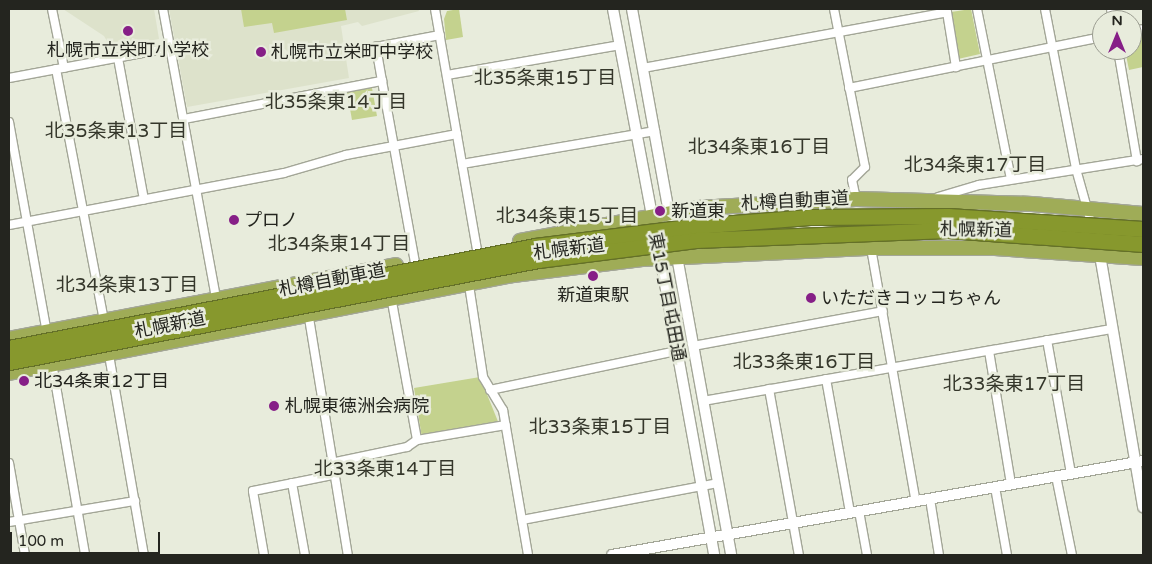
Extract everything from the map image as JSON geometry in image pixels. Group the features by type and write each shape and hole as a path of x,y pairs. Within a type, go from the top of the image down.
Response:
{"highway":[{"name":"札幌新道","path":"9,338 669,212 856,200 1087,208 1143,214"},
{"name":"札樽自動車道","path":"9,348 535,246 677,228 810,217 948,216 1143,229"},
{"name":"札樽自動車道","path":"9,362 538,260 696,240 948,230 1143,244"},
{"name":"札幌新道","path":"9,374 53,364 392,302 513,275 660,258 871,248 1100,254 1143,258"}],"street":[{"path":"52,9 64,68"},
{"path":"163,9 216,300"},
{"path":"435,9 477,250"},
{"name":"東15丁目屯田通","path":"613,9 714,555"},
{"name":"東15丁目屯田通","path":"632,9 731,555"},
{"path":"834,9 865,167 852,180 856,200"},
{"path":"977,9 1011,179"},
{"path":"1045,9 1076,169 1100,254 1139,462 1143,507"},
{"path":"643,68 947,12 956,66"},
{"path":"415,262 376,47 440,35"},
{"path":"849,88 1092,40"},
{"path":"447,75 620,45"},
{"path":"9,78 170,48"},
{"path":"118,58 144,200"},
{"path":"927,201 1011,179 1140,160 1120,60"},
{"path":"56,69 104,321"},
{"path":"184,119 382,81"},
{"path":"9,122 53,364 85,555"},
{"path":"462,164 655,131"},
{"path":"9,225 197,190 393,145 457,134"},
{"path":"871,248 916,502"},
{"path":"469,285 483,377 506,425 528,555"},
{"path":"392,302 417,440"},
{"path":"693,346 883,311"},
{"path":"309,318 331,463 348,555"},
{"path":"703,401 1113,329"},
{"path":"1047,340 1071,474"},
{"path":"988,350 1012,484"},
{"path":"490,390 677,351"},
{"path":"109,355 144,555"},
{"path":"826,379 854,512 867,555"},
{"path":"769,389 799,555"},
{"path":"331,463 407,447 417,440 506,425"},
{"path":"612,555 1139,462"},
{"path":"9,463 25,555"},
{"path":"264,555 253,491 334,475"},
{"path":"1056,476 1072,555"},
{"path":"292,483 305,555"},
{"path":"522,520 718,484"},
{"path":"995,487 1007,555"},
{"path":"930,499 939,555"},
{"path":"9,522 135,501"}],"shaded area":[{"name":"札幌市立栄町小学校","path":"63,9 154,9 159,39 111,48 104,36"},
{"name":"札幌市立栄町中学校","path":"169,9 418,9 419,11 362,26 358,22 341,26 349,78 187,107"}],"green space":[{"path":"241,9 345,9 347,20 274,33 272,23 244,27"},
{"path":"459,9 463,37 446,40 444,19 447,11"},
{"path":"971,9 980,54 958,59 951,12"},
{"path":"1142,35 1143,67 1129,70 1127,60 1142,60"},
{"path":"372,88 377,116 352,120 347,92"},
{"path":"480,377 499,424 422,438 414,388"}],"place":[{"name":"札幌市立栄町小学校","path":"128,31"},
{"name":"札幌市立栄町中学校","path":"261,52"},
{"name":"新道東","path":"660,211"},
{"name":"プロノ","path":"234,220"},
{"name":"新道東駅","path":"593,276"},
{"name":"いただきコッコちゃん","path":"811,298"},
{"name":"北34条東12丁目","path":"24,381"},
{"name":"札幌東徳洲会病院","path":"274,406"}],"district":[{"name":"北35条東15丁目","path":"545,79"},
{"name":"北35条東14丁目","path":"336,103"},
{"name":"北35条東13丁目","path":"116,132"},
{"name":"北34条東16丁目","path":"759,148"},
{"name":"北34条東17丁目","path":"975,166"},
{"name":"北34条東15丁目","path":"567,217"},
{"name":"北34条東14丁目","path":"339,245"},
{"name":"北34条東13丁目","path":"127,286"},
{"name":"北33条東16丁目","path":"804,363"},
{"name":"北33条東17丁目","path":"1014,385"},
{"name":"北33条東15丁目","path":"600,428"},
{"name":"北33条東14丁目","path":"385,470"}]}
